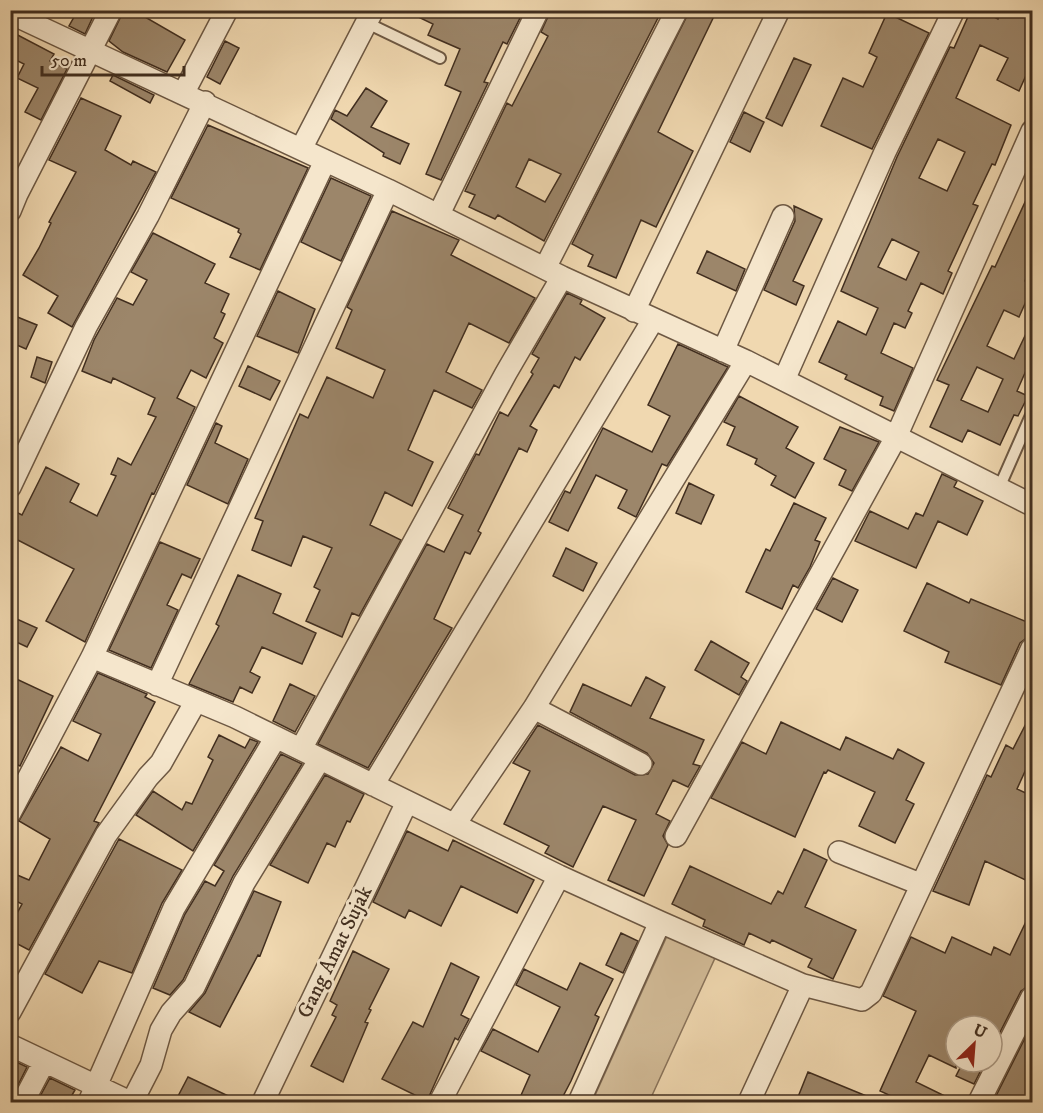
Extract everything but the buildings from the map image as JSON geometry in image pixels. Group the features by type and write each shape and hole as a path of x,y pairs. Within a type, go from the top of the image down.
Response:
{"street":[{"path":"10,211 111,10"},
{"path":"183,93 227,10"},
{"path":"439,214 538,10"},
{"path":"10,1046 44,1062 93,1095 131,1102 151,1065 161,1030 171,1013 194,987 244,883 506,373 677,10"},
{"path":"634,311 778,10"},
{"path":"784,380 885,152 954,10"},
{"path":"16,13 439,214 554,273 746,361 1032,505"},
{"path":"302,149 370,17"},
{"path":"10,487 86,327 148,216 205,102"},
{"path":"676,836 896,437 1032,131"},
{"path":"10,813 92,657 325,161"},
{"path":"157,685 388,190"},
{"path":"723,351 783,216"},
{"path":"373,785 653,320"},
{"path":"455,824 534,708 746,361"},
{"path":"92,657 276,737 558,876 660,922 803,986 854,999 868,998 1032,648"},
{"path":"10,1012 106,835 142,784 161,763 196,701"},
{"path":"534,708 641,764"},
{"path":"93,1095 174,908 276,737"},
{"name":"Gang Amat Sujak","path":"263,1102 407,802"},
{"path":"839,852 920,884"},
{"path":"440,1102 558,876"},
{"path":"579,1102 660,922"},
{"path":"749,1102 803,986"},
{"path":"979,1102 1030,1009"},
{"path":"23,1102 44,1062"}],"lane":[{"path":"370,17 440,58"},
{"path":"999,488 1032,413"}],"shaded area":[{"path":"667,936 715,958 649,1102 592,1102"}]}
